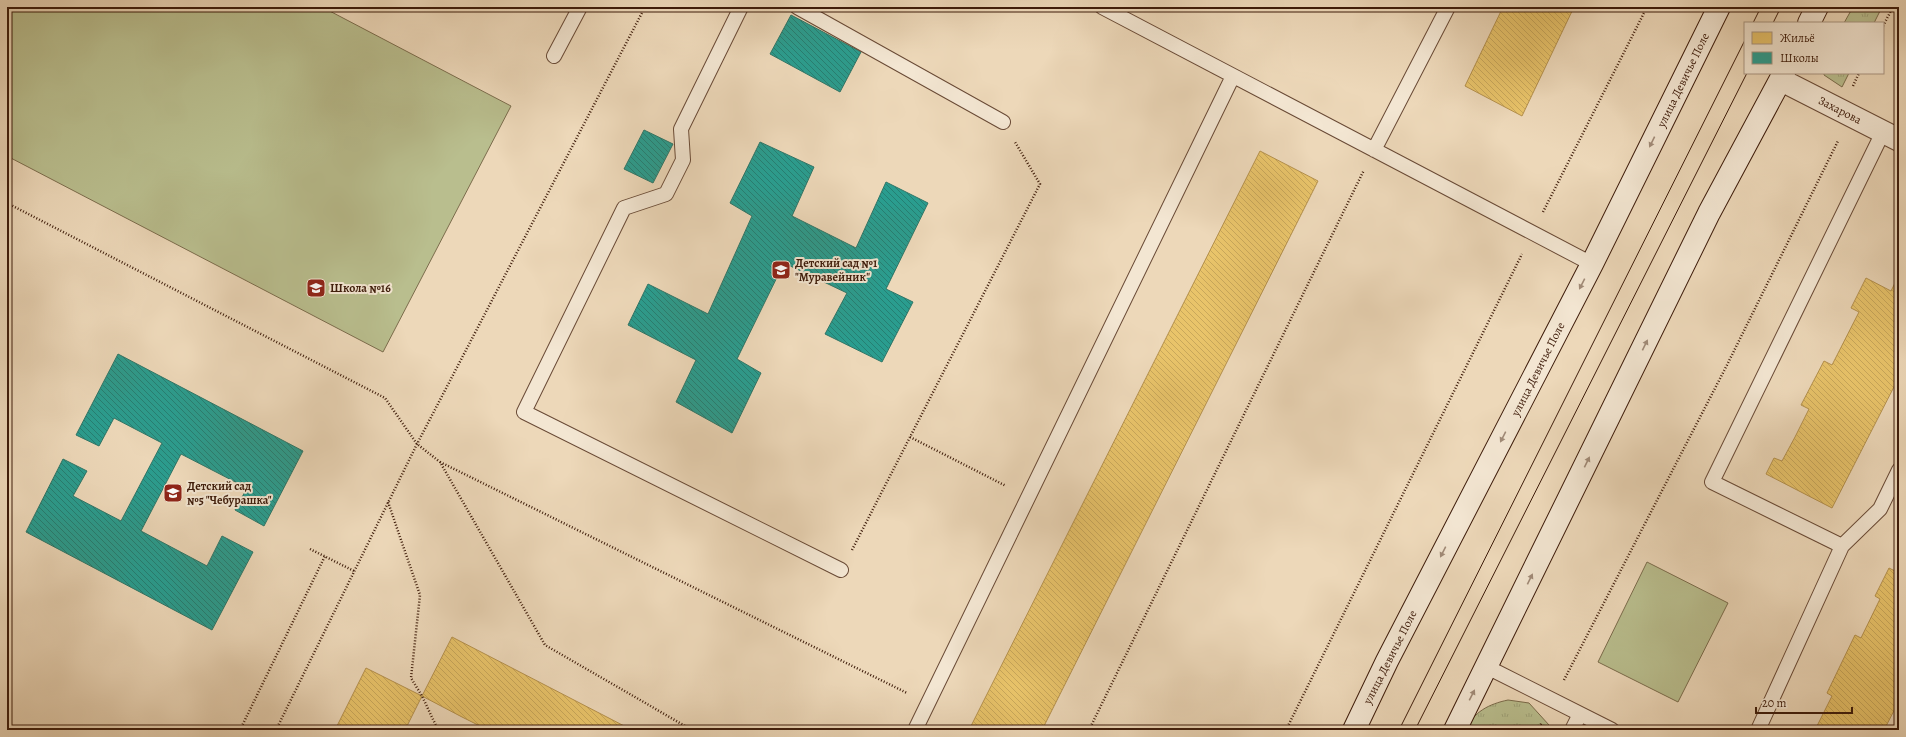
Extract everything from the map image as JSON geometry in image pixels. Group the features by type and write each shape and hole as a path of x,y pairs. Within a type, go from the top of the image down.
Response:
{"main road":[{"name":"улица Девичье Поле","path":"1354,730 1387,662 1592,264 1719,7"},
{"path":"1810,22 1817,7"},
{"path":"1455,730 1710,213 1783,76"},
{"name":"Захарова","path":"1783,76 1891,136"}],"lane":[{"path":"554,56 580,7"},
{"path":"740,7 681,129 682,160 666,194 624,208 524,412 841,570"},
{"path":"797,7 1003,122"},
{"path":"1102,7 1592,264"},
{"path":"1374,150 1448,7"},
{"path":"915,730 1233,76"},
{"path":"1842,546 1712,482 1891,136"},
{"path":"1758,730 1842,546 1880,509 1899,470"},
{"path":"1487,667 1612,730"},
{"path":"1572,730 1580,714"}],"path":[{"path":"276,730 417,444 645,7"},
{"path":"1286,730 1533,233 1648,7"},
{"path":"1884,24 1893,7"},
{"path":"1538,730 1726,367 1851,115 1850,92 1859,74"},
{"path":"841,570 1040,184 1003,122"},
{"path":"1089,730 1374,150"},
{"path":"7,203 385,398 417,444 440,462 928,703"},
{"path":"910,437 1028,498"},
{"path":"440,462 545,645 692,730"},
{"path":"388,502 420,595 411,678 422,696 438,730"},
{"path":"310,549 354,571"},
{"path":"240,730 325,556"}],"green space":[{"name":"Школа №16","path":"7,7 322,7 511,106 383,352 7,156"},
{"path":"1853,7 1882,7 1874,22 1845,22"},
{"path":"1824,74 1848,74 1842,87"},
{"path":"1647,562 1728,603 1678,702 1598,662"},
{"path":"1508,700 1529,703 1549,725 1549,730 1466,730 1473,718 1482,710 1494,704"}],"building: Жильё":[{"path":"1503,7 1574,7 1522,116 1465,86"},
{"path":"1260,151 1318,181 1042,730 969,730"},
{"path":"1899,275 1899,377 1832,508 1766,474 1774,458 1782,461 1795,437 1809,409 1801,405 1824,361 1832,365 1859,312 1851,308 1866,278 1891,291"},
{"path":"1889,568 1899,573 1899,701 1884,730 1815,730 1832,696 1827,693 1855,635 1861,638 1880,599 1875,596"},
{"path":"452,637 632,730 488,730 462,717 422,696"},
{"path":"366,668 422,696 405,730 335,730"}],"building: Школы":[{"path":"791,15 861,52 840,92 770,54"},
{"path":"644,130 673,144 653,183 624,169"},
{"path":"760,142 814,167 792,216 856,248 886,182 928,203 886,289 913,302 882,362 825,334 847,293 784,263 737,359 761,373 732,433 676,402 696,360 628,325 648,284 708,314 752,216 730,203"},
{"path":"118,354 303,451 264,526 235,510 247,488 181,454 141,531 207,566 222,536 253,552 212,630 26,532 63,459 87,471 73,496 121,521 162,443 114,418 99,446 76,435"}],"tram line":[{"path":"1754,22 1761,7"},
{"path":"1774,22 1781,7"},
{"path":"1399,730 1744,42"},
{"path":"1415,730 1746,74"}],"place":[{"name":"Детский сад №1 \"Муравейник\"","path":"781,270"},
{"name":"Школа №16","path":"316,288"},
{"name":"Детский сад №5 \"Чебурашка\"","path":"173,493"}]}
